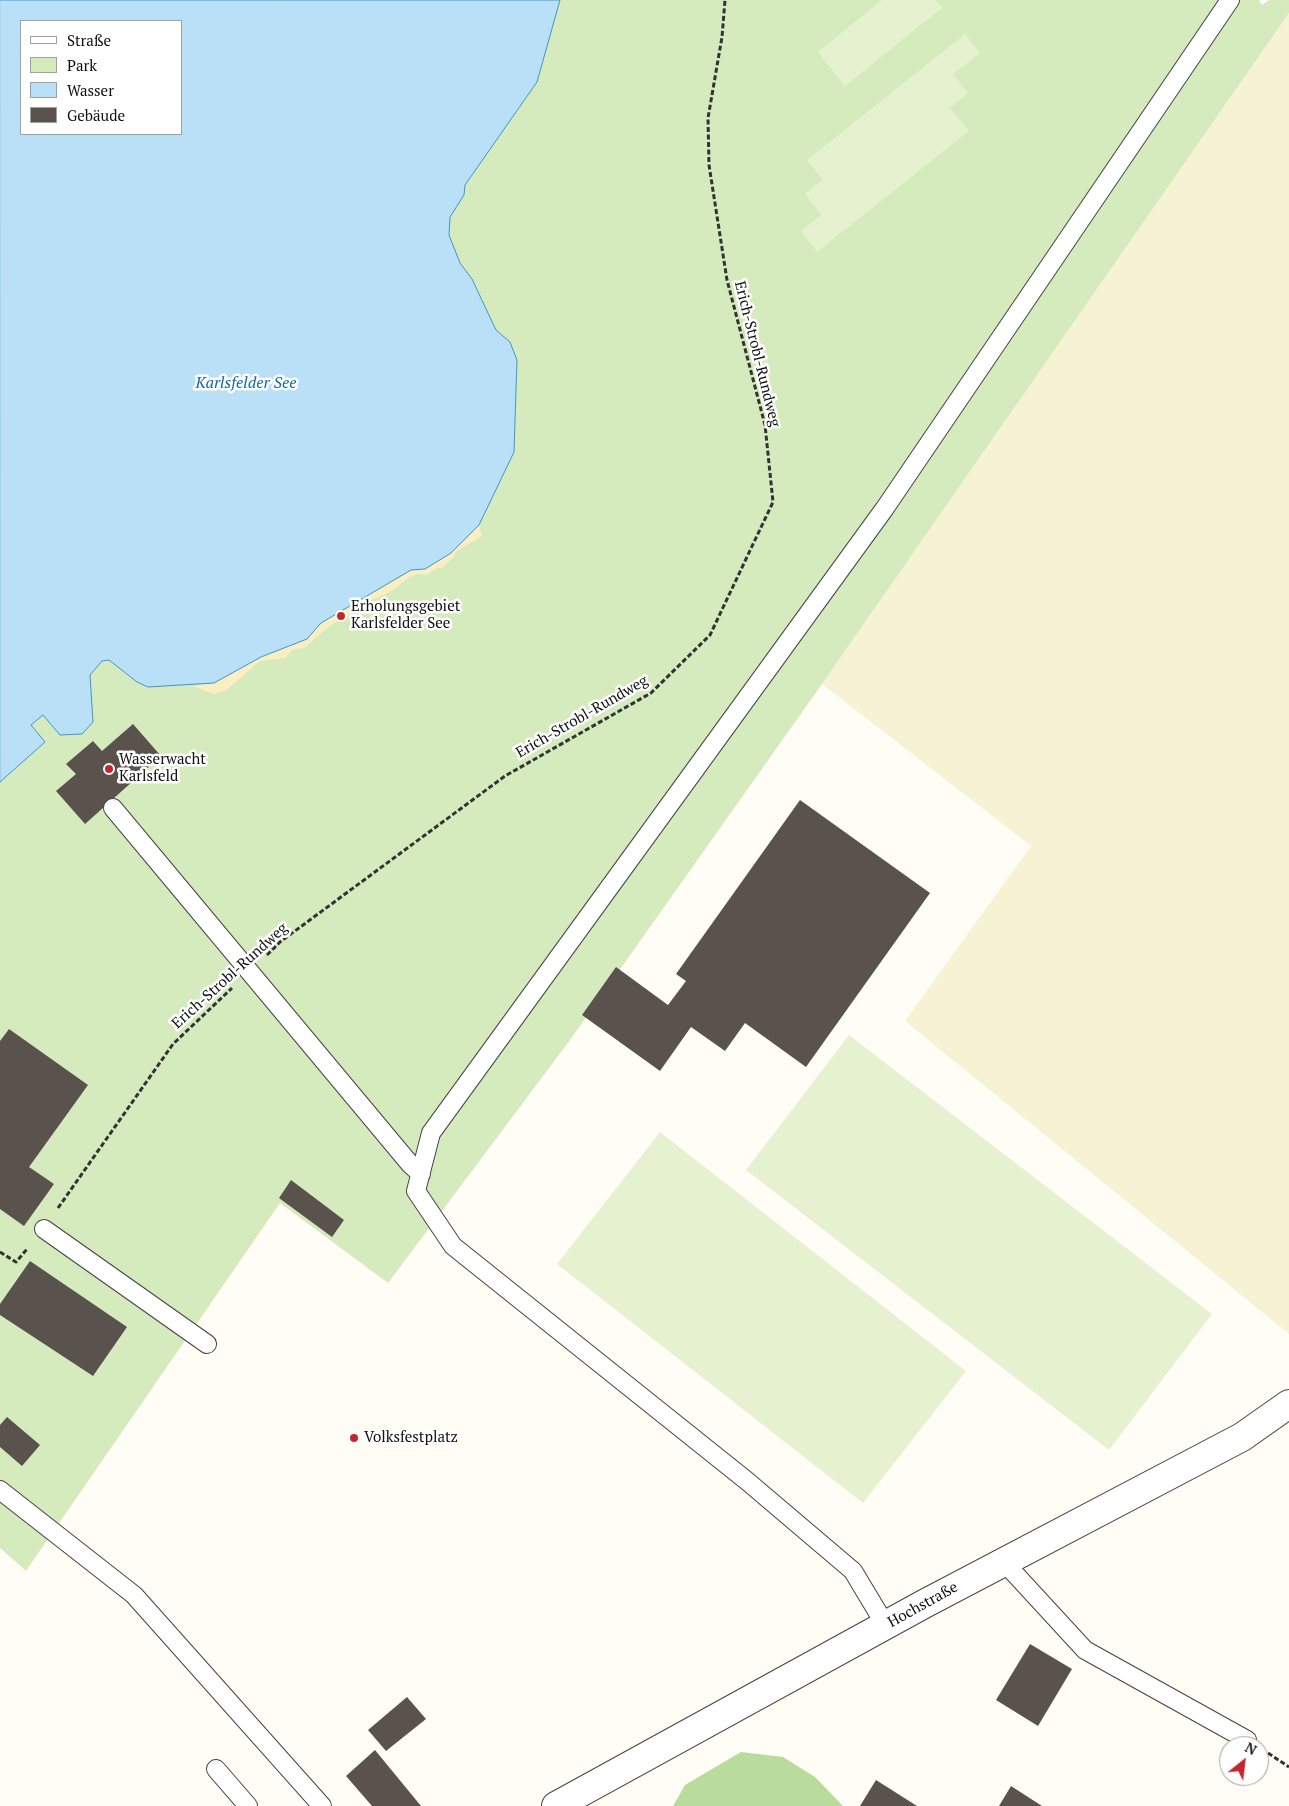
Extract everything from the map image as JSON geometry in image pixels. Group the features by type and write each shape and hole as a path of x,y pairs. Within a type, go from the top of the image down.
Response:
{"street":[{"name":"Hochstraße","path":"556,1806 710,1719 1242,1437 1289,1404"}],"lane":[{"path":"886,1626 853,1572 739,1474 453,1246 416,1191 431,1133 886,508 1230,0"},
{"path":"113,808 420,1174"},
{"path":"44,1228 207,1344"},
{"path":"0,1490 134,1595 322,1806"},
{"path":"1004,1562 1085,1650 1241,1736"},
{"path":"216,1769 248,1806"}],"path":[{"name":"Erich-Strobl-Rundweg","path":"0,1252 16,1262 44,1228 173,1044 280,942 504,776 651,693 710,635 772,502 765,425 727,280 709,165 708,118 722,37 725,0"},
{"path":"1269,1754 1289,1767"}],"shaded area":[{"path":"1289,13 1289,1334 905,1021 1031,846 822,684"}],"green space":[{"path":"0,0 1259,0 1262,5 1269,0 1289,0 1289,13 822,684 570,1040 388,1283 280,1203 26,1571 0,1548"},
{"path":"882,0 935,0 942,8 845,86 818,52"},
{"path":"965,34 980,53 953,74 968,93 950,108 969,131 817,252 801,231 821,215 805,194 823,180 807,160"},
{"path":"849,1035 1212,1314 1109,1450 746,1170"},
{"path":"660,1132 966,1371 863,1503 557,1264"},
{"path":"741,1752 783,1757 815,1777 843,1806 673,1806 685,1785"}],"sand":[{"name":"Erholungsgebiet Karlsfelder See","path":"479,525 482,536 456,551 454,557 442,568 437,568 426,575 412,576 388,593 361,605 362,608 331,625 304,648 292,650 285,658 260,661 227,690 214,694 193,686 214,683 261,656 307,639 321,623 411,570 431,565 440,560 456,548"}],"water":[{"name":"Karlsfelder See","path":"0,0 560,0 537,82 465,185 464,195 450,217 449,235 460,263 472,279 496,330 510,342 517,360 514,452 479,525 451,553 425,569 411,570 321,623 307,639 261,657 214,683 148,687 137,682 109,660 102,661 90,675 93,722 82,734 60,735 43,715 31,725 45,742 0,782"}],"building":[{"name":"Wasserwacht Karlsfeld","path":"133,724 161,756 85,824 56,791 76,774 66,764 93,741 102,751"},
{"path":"800,800 930,893 806,1067 745,1023 725,1051 691,1027 660,1071 582,1015 616,967 668,1005 686,981 676,974"},
{"path":"9,1029 88,1085 29,1167 54,1184 24,1226 0,1209 0,1041"},
{"path":"291,1180 344,1220 332,1237 279,1198"},
{"path":"30,1261 127,1327 93,1376 0,1315 0,1304"},
{"path":"7,1417 40,1445 22,1466 0,1447 0,1425"},
{"path":"1030,1644 1072,1669 1038,1726 996,1700"},
{"path":"407,1697 426,1719 386,1751 368,1730"},
{"path":"375,1750 421,1806 372,1806 346,1776"},
{"path":"876,1780 917,1806 860,1806"},
{"path":"1011,1786 1042,1806 999,1806"}],"place":[{"name":"Erholungsgebiet Karlsfelder See","path":"341,616"},
{"name":"Wasserwacht Karlsfeld","path":"109,769"},
{"name":"Volksfestplatz","path":"354,1438"}]}
